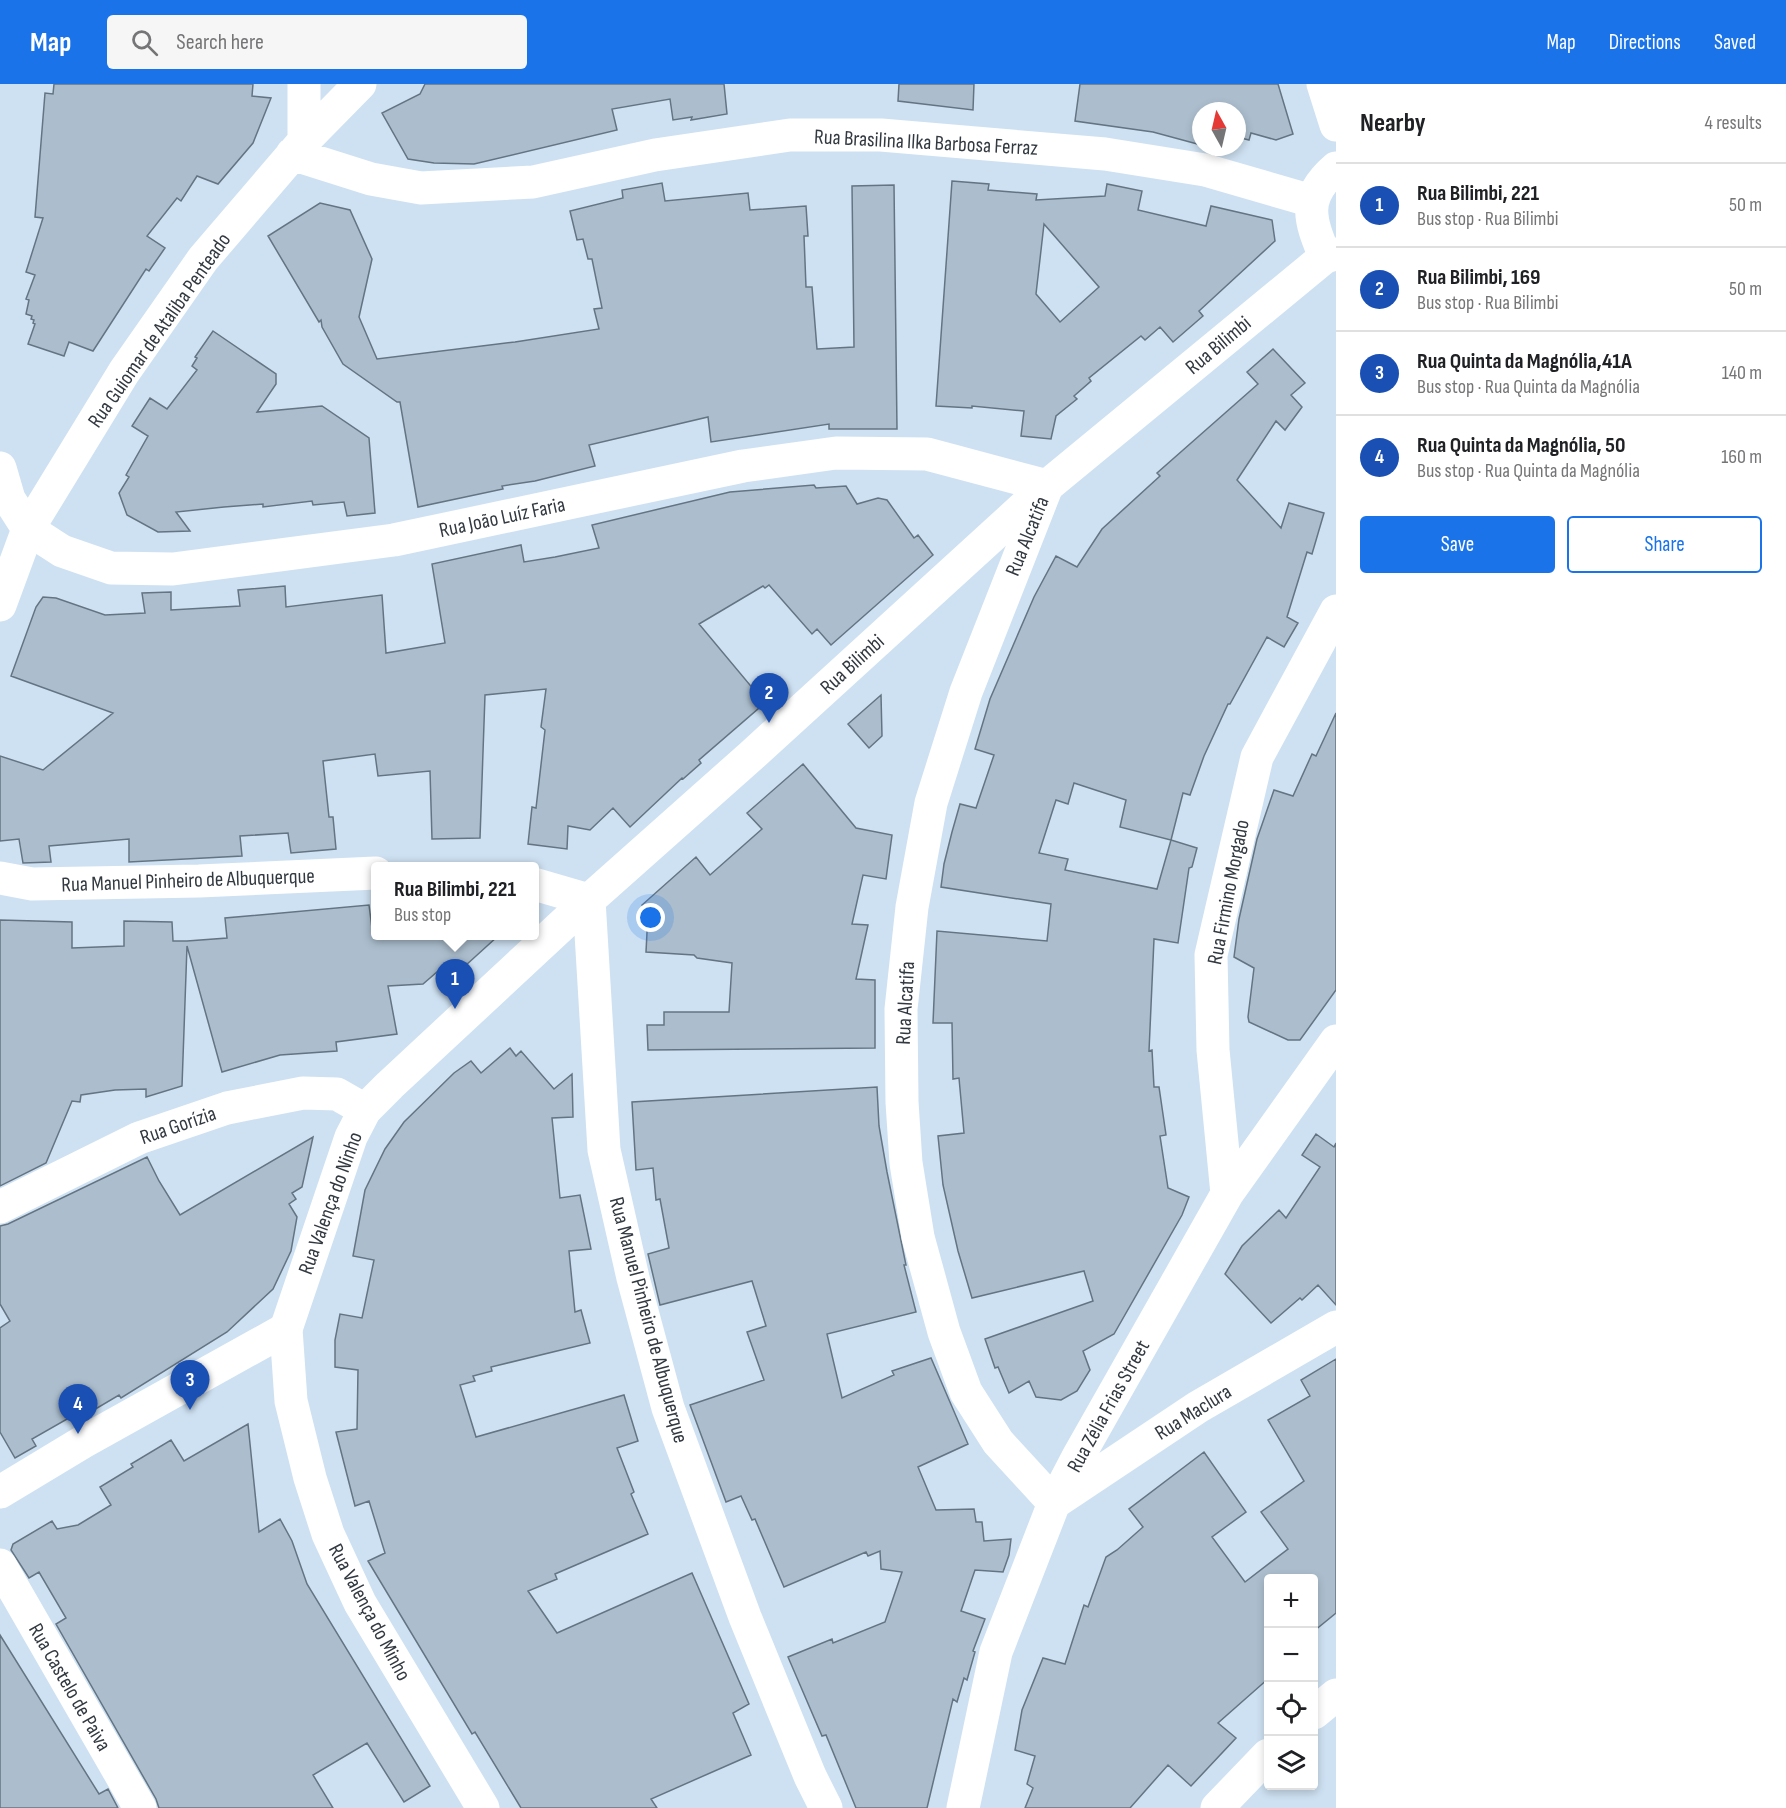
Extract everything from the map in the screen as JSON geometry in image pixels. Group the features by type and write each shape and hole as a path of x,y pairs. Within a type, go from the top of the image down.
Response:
{"street":[{"path":"298,148 304,84"},
{"name":"Rua Guiomar de Ataliba Penteado","path":"0,605 28,529 124,372 203,259 298,148 360,84"},
{"path":"1323,84 1336,125"},
{"name":"Rua Brasilina Ilka Barbosa Ferraz","path":"298,148 372,179 420,188 533,182 655,155 790,135 881,135 1105,154 1206,170 1312,201"},
{"path":"1330,255 1311,224 1312,201 1325,177 1336,168"},
{"name":"Rua Bilimbi","path":"390,1085 589,900 751,756 1047,486 1330,255"},
{"name":"Rua João Luíz Faria","path":"0,468 9,499 28,529 62,551 111,568 173,570 394,540 743,466 836,453 927,454 1047,486"},
{"name":"Rua Alcatifa","path":"1047,486 966,692 931,803 912,907 902,1009 902,1102 906,1163 918,1237 944,1332 966,1392 998,1442 1054,1503"},
{"name":"Rua Firmino Morgado","path":"1227,1194 1214,1050 1212,955 1257,757 1336,611"},
{"name":"Rua Manuel Pinheiro de Albuquerque","path":"0,878 32,884 199,881 371,873"},
{"path":"539,885 589,900"},
{"name":"Rua Manuel Pinheiro de Albuquerque","path":"589,900 604,1150 633,1278 668,1408 745,1617 810,1776 826,1808"},
{"name":"Rua Zélia Frias Street","path":"963,1808 996,1652 1054,1503 1227,1194 1336,1041"},
{"name":"Rua Valença do Ninho","path":"286,1329 351,1137 366,1110 390,1085"},
{"name":"Rua Gorízia","path":"0,1207 139,1138 227,1108 303,1093 314,1093 337,1094 366,1110"},
{"name":"Rua Maclura","path":"1054,1503 1198,1407 1336,1327"},
{"path":"0,1492 83,1442 286,1329"},
{"name":"Rua Valença do Minho","path":"286,1329 291,1401 310,1478 328,1534 360,1603 483,1808"},
{"name":"Rua Castelo de Paiva","path":"0,1565 140,1808"},
{"path":"1318,1710 1336,1695"},
{"path":"1217,1808 1264,1760"}],"building":[{"path":"54,84 253,84 252,96 271,98 253,143 218,184 197,176 181,201 177,198 147,236 165,248 149,271 146,269 93,351 69,342 64,356 28,344 35,324 31,319 32,316 26,314 29,300 26,299 35,275 26,272 43,218 35,217 45,93 53,94"},
{"path":"425,84 724,84 727,114 691,120 692,117 673,120 670,99 612,109 617,130 474,164 434,163 408,159 382,113 420,94"},
{"path":"899,84 974,84 973,110 898,101"},
{"path":"1080,84 1278,84 1293,134 1276,140 1251,133 1249,140 1246,139 1246,102 1192,102 1192,143 1153,132 1075,121"},
{"path":"952,181 989,184 988,190 1037,194 1036,200 1105,196 1107,184 1142,191 1138,210 1206,226 1211,206 1272,220 1275,241 1199,311 1203,316 1173,342 1160,327 1145,340 1141,336 1089,378 1091,381 1074,396 1077,399 1056,416 1051,439 1021,436 1024,411 972,406 972,408 936,406","holes":["1044,224 1099,287 1060,322 1036,294"]},
{"path":"662,183 665,201 748,193 750,210 806,206 808,236 804,236 806,287 812,287 817,349 854,347 852,186 894,185 897,429 829,429 829,424 711,442 708,417 589,445 595,466 418,507 400,402 343,364 322,327 321,320 319,322 268,236 320,203 350,210 372,259 359,317 377,359 515,342 599,329 594,309 602,308 592,259 588,259 583,239 577,240 570,211 623,198 622,190"},
{"path":"213,331 276,374 276,384 257,412 322,406 369,438 375,513 347,516 344,502 313,505 312,501 263,507 263,504 224,507 176,512 190,531 158,532 127,515 119,493 129,477 126,475 148,436 132,426 150,398 167,409 197,370 192,366 197,358 195,357"},
{"path":"1273,349 1305,383 1291,395 1302,407 1285,430 1276,421 1237,480 1281,528 1289,503 1324,513 1312,554 1307,552 1287,617 1298,623 1284,647 1267,637 1228,704 1204,756 1190,795 1183,793 1171,840 1197,848 1192,867 1189,868 1178,943 1154,939 1149,1051 1152,1050 1154,1087 1159,1087 1166,1135 1160,1136 1168,1188 1189,1197 1182,1215 1114,1334 1083,1351 1090,1370 1077,1391 1061,1400 1036,1397 1029,1381 1009,1393 998,1367 995,1368 985,1339 1093,1301 1084,1271 972,1298 958,1251 943,1185 938,1136 964,1133 959,1078 953,1079 952,1023 933,1023 937,931 1047,941 1051,904 941,887 944,864 960,804 976,808 994,755 975,749 990,699 1034,597 1056,556 1077,567 1102,529 1160,476 1157,473 1258,384 1247,372","holes":["1074,783 1126,800 1120,827 1171,840 1157,889 1065,870 1068,859 1039,853 1056,800 1068,804"]},
{"path":"814,485 816,488 846,486 857,504 878,498 887,500 914,538 918,535 933,555 831,645 817,629 812,634 769,585 765,588 763,586 699,624 765,703 699,760 701,763 630,827 613,808 590,830 568,826 567,849 528,844 532,807 536,808 545,730 541,727 546,689 485,695 480,838 432,839 430,771 378,776 375,754 323,761 329,817 333,817 336,849 291,853 288,833 240,836 242,856 129,862 129,839 49,846 51,862 23,863 19,839 0,841 0,756 43,770 113,713 11,676 36,607 43,597 56,598 105,615 145,613 142,593 171,592 171,610 240,606 238,590 285,586 286,607 382,595 386,653 445,643 432,564 521,545 524,562 599,548 592,525 730,492"},
{"path":"881,695 882,736 869,748 848,724"},
{"path":"1336,713 1336,990 1300,1040 1288,1040 1249,1022 1254,968 1234,957 1239,919 1257,839 1274,790 1293,796 1312,754 1316,756"},
{"path":"803,764 856,828 892,835 886,879 863,875 852,924 868,925 856,979 875,980 875,1048 648,1050 647,1025 664,1025 664,1012 729,1012 732,963 697,958 694,955 646,952 648,913 642,905 696,857 710,875 762,829 747,813"},
{"path":"369,905 371,940 494,940 454,976 445,965 423,984 388,986 397,1034 336,1042 337,1051 280,1055 222,1072 187,946 182,1086 146,1097 146,1089 115,1090 81,1095 80,1102 72,1101 46,1163 0,1186 0,920 72,922 72,948 124,946 124,921 172,922 173,941 227,938 225,918"},
{"path":"510,1048 516,1056 521,1051 554,1089 572,1074 573,1117 552,1118 560,1198 580,1195 591,1249 569,1251 575,1312 581,1310 590,1343 491,1367 492,1371 473,1376 475,1381 460,1385 476,1437 624,1395 638,1441 617,1448 634,1492 631,1494 648,1534 555,1574 557,1579 528,1591 557,1633 692,1573 749,1704 733,1713 751,1755 651,1799 657,1808 521,1808 475,1732 472,1734 368,1561 385,1553 369,1501 355,1506 336,1432 357,1429 358,1370 335,1367 335,1340 340,1314 362,1318 374,1260 353,1256 365,1190 385,1149 404,1122 454,1073 471,1061 481,1073"},
{"path":"877,1087 879,1126 906,1265 904,1265 916,1312 827,1334 842,1398 894,1375 892,1371 931,1358 968,1444 918,1467 936,1510 974,1509 976,1522 982,1522 984,1541 1011,1539 1009,1555 1003,1572 975,1570 961,1611 985,1619 973,1651 975,1652 967,1680 964,1678 957,1702 953,1699 927,1808 856,1808 826,1735 822,1736 788,1657 832,1639 833,1643 885,1622 902,1572 881,1569 880,1551 868,1556 866,1552 784,1587 755,1519 752,1520 741,1496 726,1502 690,1405 764,1380 747,1332 766,1326 752,1281 660,1305 648,1254 669,1248 660,1199 656,1200 653,1168 636,1170 632,1102"},
{"path":"1316,1134 1334,1147 1336,1143 1336,1305 1318,1285 1271,1323 1225,1274 1242,1246 1279,1210 1286,1218 1320,1167 1302,1155"},
{"path":"313,1137 302,1187 292,1193 296,1199 289,1204 297,1217 291,1251 273,1289 227,1332 121,1398 119,1395 77,1420 74,1415 32,1439 36,1446 15,1458 0,1432 0,1328 10,1321 0,1304 0,1226 147,1157 180,1215"},
{"path":"1336,1359 1336,1613 1318,1628 1318,1574 1264,1574 1264,1682 1218,1723 1236,1738 1191,1786 1168,1765 1130,1808 1025,1808 1033,1788 1027,1784 1035,1756 1015,1750 1022,1710 1043,1658 1065,1664 1084,1605 1088,1607 1106,1557 1143,1527 1129,1509 1204,1452 1246,1512 1212,1537 1245,1582 1288,1549 1261,1512 1304,1481 1268,1420 1310,1396 1301,1380"},
{"path":"248,1424 259,1532 280,1519 292,1541 307,1584 430,1786 404,1802 367,1743 313,1775 333,1808 159,1808 56,1624 66,1618 39,1572 29,1578 11,1550 13,1544 52,1521 57,1529 78,1525 111,1505 100,1487 133,1467 131,1464 171,1440 184,1461"},
{"path":"0,1635 99,1794 108,1789 118,1808 0,1808"}],"place":[{"name":"Rua Bilimbi, 169","path":"769,723"},
{"name":"Rua Bilimbi, 221","path":"455,1009"},
{"name":"Rua Quinta da Magnólia,41A","path":"190,1410"},
{"name":"Rua Quinta da Magnólia, 50","path":"78,1434"}]}
